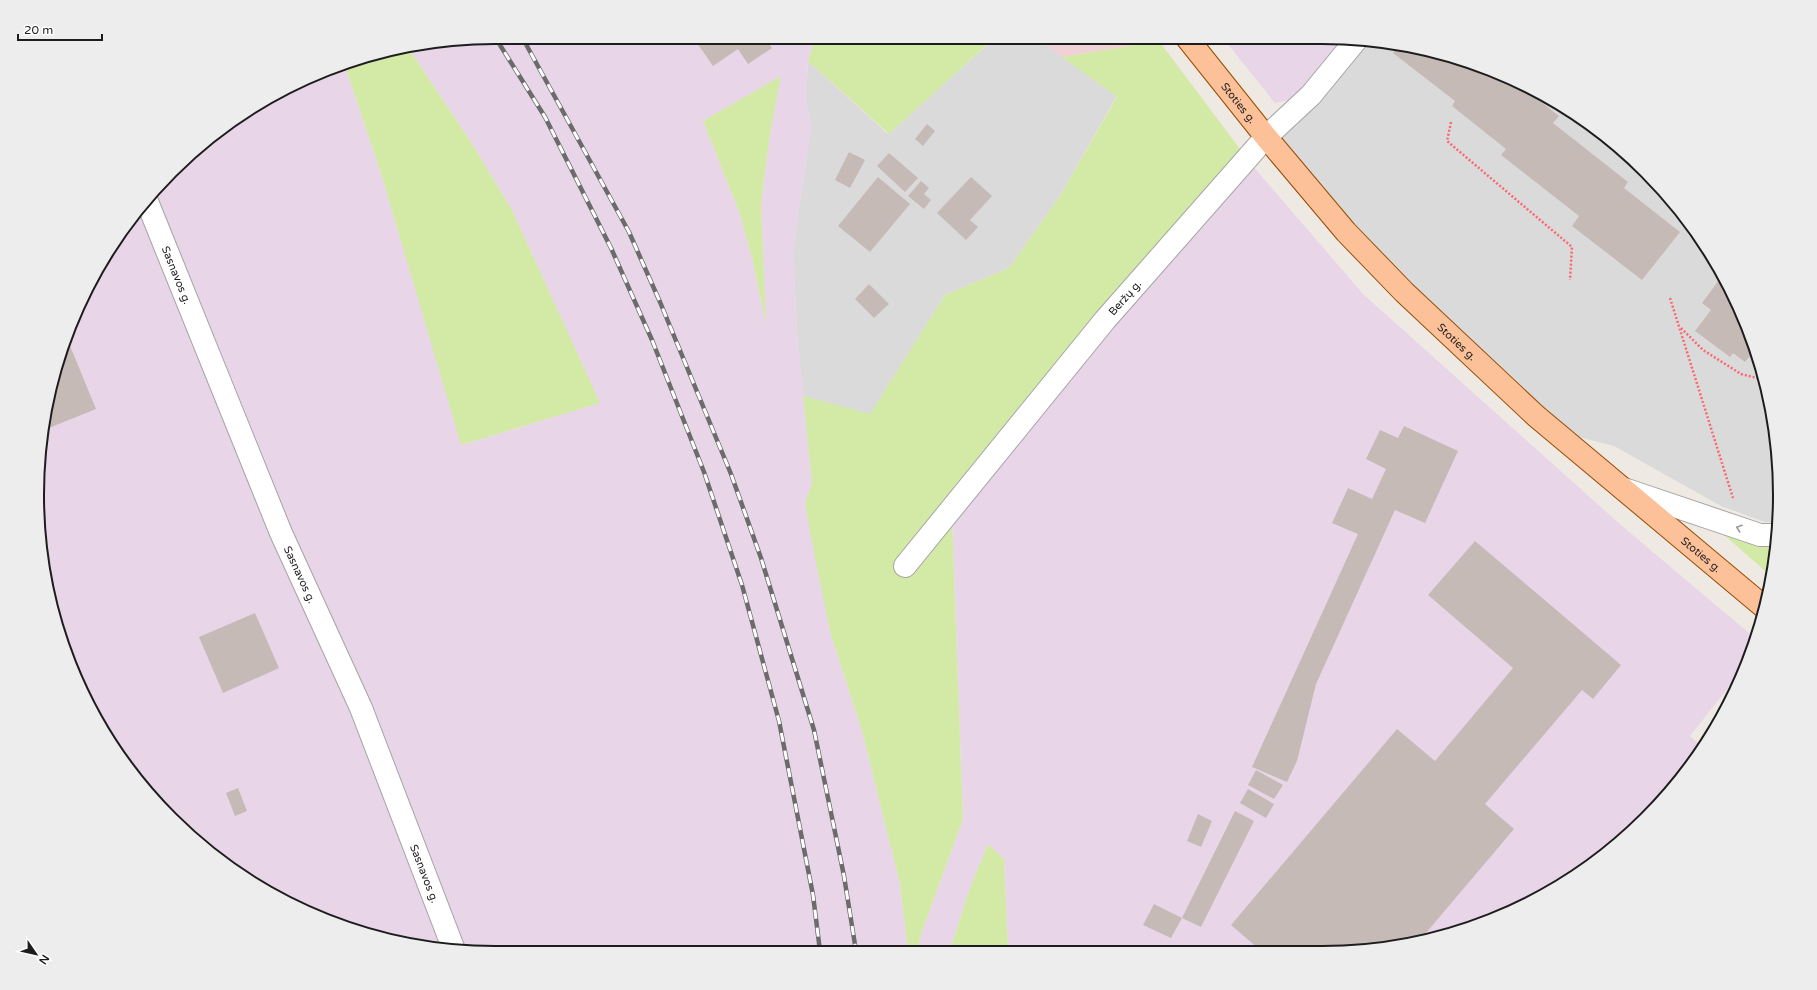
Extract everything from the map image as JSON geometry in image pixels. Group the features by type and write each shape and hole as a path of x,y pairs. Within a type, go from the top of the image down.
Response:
{"main road":[{"name":"Stoties g.","path":"1193,44 1266,136 1346,232 1404,292 1536,416 1760,604"}],"street":[{"name":"Beržų g.","path":"905,566 1105,320 1266,136 1311,95 1352,45"},
{"name":"Sasnavos g.","path":"149,206 281,533 361,708 452,944"},
{"path":"1624,489 1760,535 1771,535"}],"path":[{"path":"1451,122 1447,141 1572,247 1570,280"},
{"path":"1670,298 1742,529"},
{"path":"1680,328 1703,350 1741,374 1758,378"}],"shaded area":[{"path":"495,44 813,44 808,61 806,99 811,126 793,250 797,333 812,483 806,504 831,635 862,731 900,884 907,946 495,946 436,942 378,931 322,912 269,886 220,853 176,814 156,792 137,770 104,720 78,668 68,640 59,612 48,554 44,495 45,466 48,436 59,378 78,322 104,269 137,220 176,176 220,137 244,120 269,104 322,78 346,69 383,180 462,445 599,403 512,210 469,139 411,52 466,45","holes":["780,77 769,140 761,204 765,320 752,259 740,214 703,121"]},
{"path":"988,44 1044,44 1117,96 1058,199 1009,268 945,295 870,415 803,396 797,333 793,250 811,126 806,99 808,61 888,134"},
{"path":"1044,44 1141,44 1062,57"},
{"path":"1228,44 1347,45 1311,95 1275,103"},
{"path":"1351,45 1381,48 1439,59 1495,78 1548,104 1597,137 1641,176 1680,220 1713,270 1739,322 1758,378 1769,436 1772,466 1772,522 1765,522 1721,506 1614,446 1555,431 1266,137"},
{"path":"1252,165 1363,294 1622,526 1749,633 1748,643 1739,668 1731,684 1690,736 1698,744 1697,746 1680,770 1641,814 1597,853 1573,870 1548,886 1495,912 1439,931 1381,942 1351,945 1008,946 1004,859 988,844 970,888 951,946 918,946 921,934 963,819 952,519"}],"green space":[{"path":"813,44 988,44 889,134 808,61"},
{"path":"1141,44 1161,44 1252,165 952,519 963,819 921,934 918,946 907,946 900,884 862,731 831,635 816,563 805,504 812,483 803,396 870,414 945,295 1009,268 1058,199 1117,97 1062,57"},
{"path":"411,52 469,139 512,210 600,403 461,445 383,180 346,69 378,59"},
{"path":"781,76 769,140 761,204 766,324 752,259 740,214 703,121"},
{"path":"1716,528 1770,544 1766,572"},
{"path":"988,844 1004,859 1008,946 951,946 970,888"}],"building":[{"path":"698,44 769,44 772,48 748,64 738,49 713,66"},
{"path":"1395,50 1439,59 1495,78 1538,99 1559,116 1553,123 1628,182 1624,188 1680,232 1642,280 1572,226 1579,216 1501,155 1506,149 1452,106 1455,101 1393,53"},
{"path":"927,124 935,131 923,146 915,139"},
{"path":"849,152 865,160 850,188 835,180"},
{"path":"889,153 918,178 905,192 877,166"},
{"path":"878,177 910,204 870,252 838,226"},
{"path":"971,177 992,196 970,220 978,227 966,240 937,213"},
{"path":"921,181 929,188 924,194 931,200 924,209 908,196"},
{"path":"1718,281 1739,322 1751,357 1750,356 1745,362 1733,353 1730,357 1695,331 1711,310 1702,303"},
{"path":"869,284 889,304 874,318 855,299"},
{"path":"70,345 96,409 49,428 59,378"},
{"path":"1404,426 1458,451 1425,523 1395,510 1316,684 1297,761 1287,782 1252,767 1358,534 1332,523 1348,488 1372,499 1386,469 1366,459 1380,430 1398,438"},
{"path":"1475,541 1621,665 1593,699 1582,690 1485,804 1514,829 1425,934 1381,942 1351,945 1256,946 1231,925 1397,729 1435,761 1513,668 1428,595"},
{"path":"255,613 279,668 223,693 199,637"},
{"path":"1256,770 1283,785 1274,799 1248,785"},
{"path":"238,788 247,811 235,816 226,793"},
{"path":"1248,789 1274,804 1266,818 1240,803"},
{"path":"1235,811 1254,821 1201,927 1182,918"},
{"path":"1198,814 1212,821 1201,847 1187,841"},
{"path":"1154,904 1182,918 1171,938 1143,925"}],"railway":[{"path":"499,44 545,117 611,248 652,340 704,472 742,585 779,721 813,895 819,946"},
{"path":"526,44 629,232 660,302 731,474 761,558 814,730 844,876 855,946"}]}
